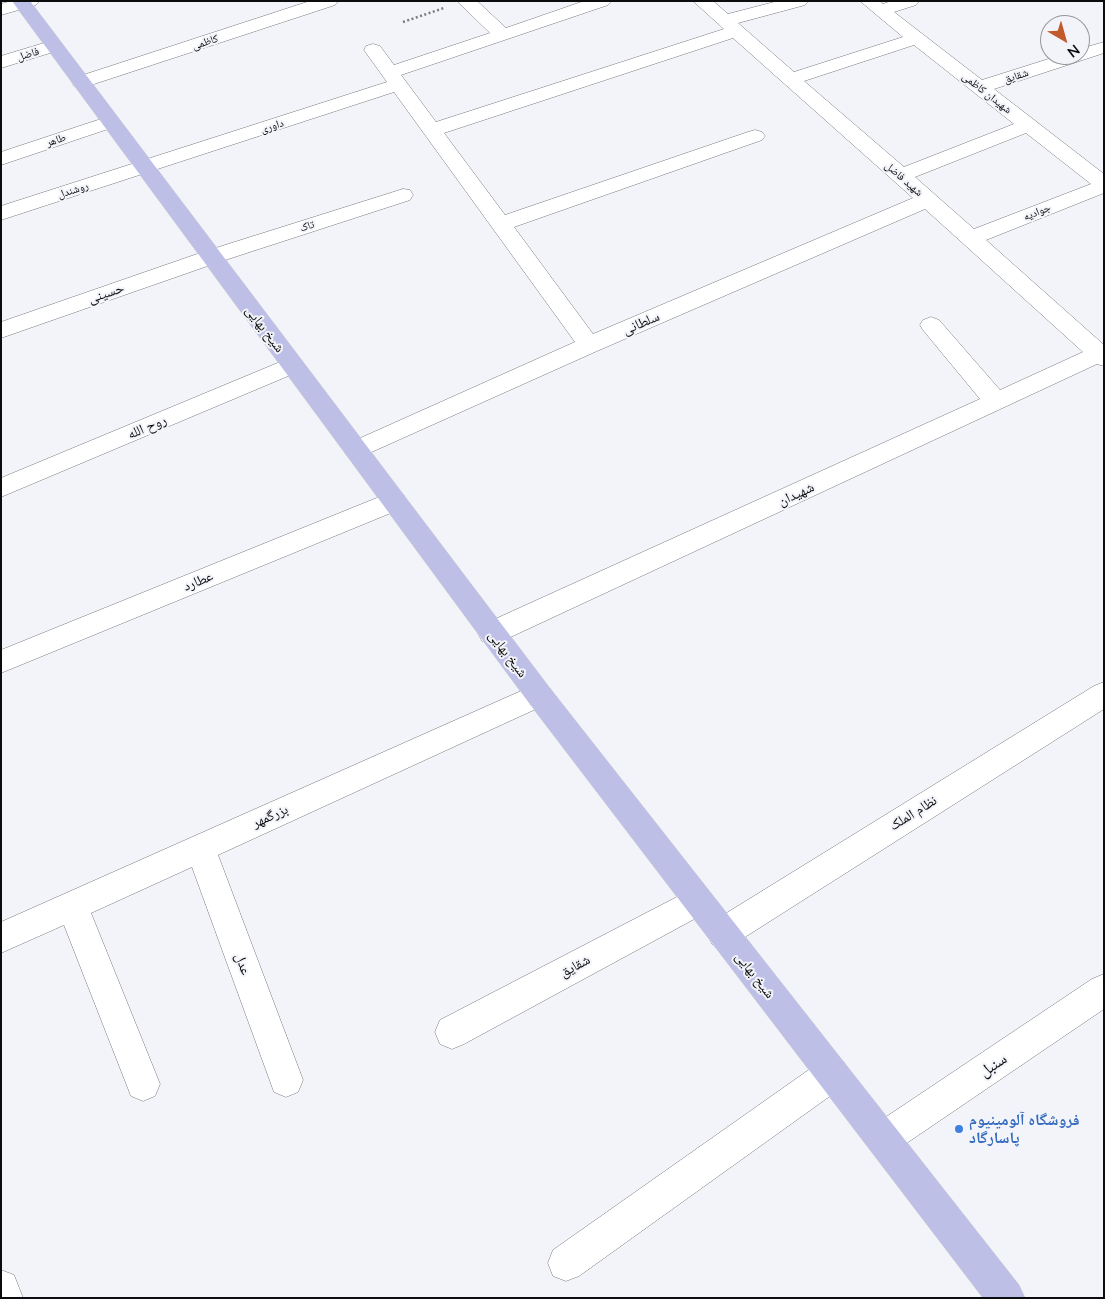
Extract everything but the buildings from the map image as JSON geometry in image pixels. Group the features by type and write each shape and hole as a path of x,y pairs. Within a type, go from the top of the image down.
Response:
{"main road":[{"name":"شیخ بهایی","path":"19,4 54,46 539,695 883,1139 995,1294"}],"street":[{"name":"کاظمی","path":"81,82 329,1"},
{"path":"466,1 503,35"},
{"name":"داوری","path":"144,167 394,79 503,35 602,1"},
{"name":"شهید فاضل","path":"702,1 971,238 1101,356"},
{"path":"432,130 799,1"},
{"path":"875,6 910,1"},
{"name":"شهیدان کاظمی","path":"875,6 1104,185"},
{"path":"791,80 917,38"},
{"name":"فاضل","path":"1,62 54,46"},
{"name":"شقایق","path":"1090,52 1104,47"},
{"path":"373,50 589,346"},
{"name":"شقایق","path":"980,88 1050,65"},
{"name":"طاهر","path":"1,159 110,122"},
{"path":"900,176 1029,125"},
{"path":"501,224 755,136"},
{"name":"روشندل","path":"1,214 144,167"},
{"name":"جوادیه","path":"971,238 1104,185"},
{"name":"تاک","path":"211,257 403,195"},
{"name":"سلطانی","path":"356,450 589,346 927,200"},
{"name":"حسینی","path":"1,330 211,257"},
{"path":"931,325 996,401"},
{"name":"شهیدان","path":"492,633 996,401 1101,356"},
{"name":"روح الله","path":"1,488 292,365"},
{"name":"عطارد","path":"1,662 394,501"},
{"name":"نظام الملک","path":"723,933 1104,694"},
{"name":"بزرگمهر","path":"1,938 539,695"},
{"name":"عدل","path":"200,848 286,1080"},
{"name":"شقایق","path":"452,1032 698,901"},
{"path":"72,906 143,1084"},
{"name":"سنبل","path":"883,1139 1104,990"},
{"path":"566,1263 832,1074"},
{"path":"1,1288 4,1298"}],"path":[{"path":"403,22 466,1"}],"place":[{"name":"فروشگاه آلومینیوم پاسارگاد","path":"959,1129"}]}
